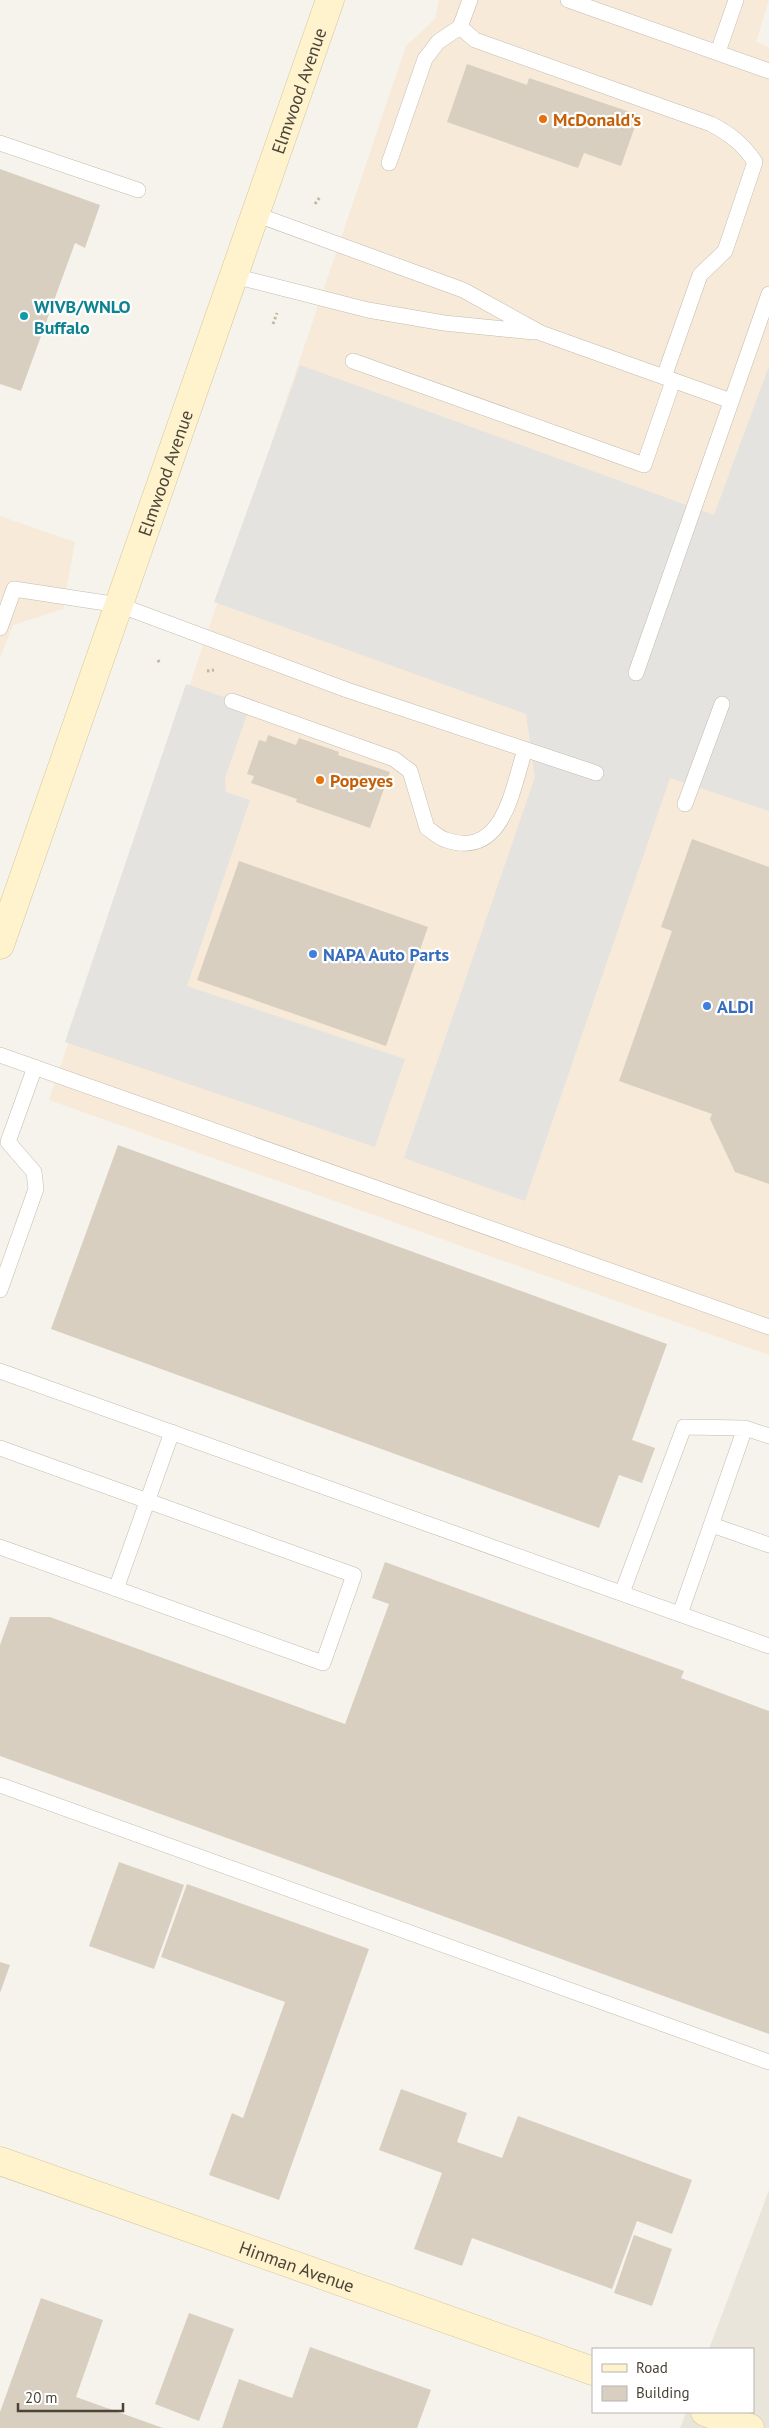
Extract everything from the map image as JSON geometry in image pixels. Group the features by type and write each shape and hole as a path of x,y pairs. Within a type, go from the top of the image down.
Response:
{"street":[{"name":"Elmwood Avenue","path":"2,931 119,605 330,0"},
{"name":"Hinman Avenue","path":"0,2161 592,2372"},
{"path":"708,2413 750,2428"}],"lane":[{"path":"389,163 425,59 438,42 460,28 470,0"},
{"path":"568,0 769,71"},
{"path":"718,52 736,0"},
{"path":"353,361 644,465 700,275 725,251 755,162 746,147 731,135 710,124 475,40 460,28"},
{"path":"0,143 138,190"},
{"path":"255,214 462,290 541,333 731,401"},
{"path":"234,276 378,311 444,323 541,333"},
{"path":"636,673 769,294"},
{"path":"0,628 14,588 119,605 347,690 596,773"},
{"path":"232,701 394,759 410,771 427,828 446,840 476,843 495,831 506,808 525,750"},
{"path":"685,804 722,704"},
{"path":"0,1055 769,1327"},
{"path":"0,1290 36,1189 34,1172 8,1142 35,1067"},
{"path":"0,1371 769,1646"},
{"path":"622,1593 684,1427 745,1428 769,1436"},
{"path":"680,1614 745,1428"},
{"path":"116,1589 172,1432"},
{"path":"0,1448 354,1575 323,1663 0,1547"},
{"path":"712,1525 769,1545"},
{"path":"0,1784 769,2062"}],"path":[{"path":"315,204 320,197"},
{"path":"273,324 278,310"},
{"path":"158,660 160,664"},
{"path":"207,671 214,670"}],"shaded area":[{"path":"439,0 769,0 756,42 769,47 769,1355 49,1100 406,46 435,19"},
{"path":"300,365 714,515 769,366 769,811 670,778 525,1201 404,1158 535,777 526,714 214,602"},
{"path":"0,516 75,542 63,609 13,625 0,658"},
{"path":"186,684 250,706 225,778 226,792 250,800 187,986 405,1059 375,1147 65,1042"},
{"path":"769,2190 769,2428 680,2428 686,2413 754,2413 754,2348 709,2348"}],"building":[{"name":"McDonald's","path":"467,64 527,85 529,78 639,115 621,166 584,153 578,168 447,122"},
{"name":"WIVB/WNLO Buffalo","path":"0,169 100,205 85,248 75,243 21,391 0,384"},
{"name":"Popeyes","path":"268,735 296,745 299,738 339,752 338,755 390,772 370,828 296,802 297,799 251,783 254,776 247,774 259,740 266,742"},
{"name":"ALDI","path":"692,839 769,867 769,1184 735,1172 710,1119 712,1114 619,1081 672,931 661,927"},
{"name":"NAPA Auto Parts","path":"239,861 428,927 386,1046 197,980"},
{"path":"118,1145 667,1344 632,1440 655,1448 642,1483 619,1475 599,1528 51,1329"},
{"path":"385,1562 684,1671 681,1678 769,1711 769,2034 0,1756 0,1645 10,1617 50,1617 345,1724 389,1604 372,1598"},
{"path":"119,1862 184,1885 154,1969 89,1946"},
{"path":"187,1884 369,1949 279,2200 209,2175 232,2113 243,2118 285,2002 161,1957"},
{"path":"0,1962 10,1965 0,1993"},
{"path":"401,2089 467,2113 457,2142 502,2158 518,2116 692,2180 672,2234 637,2221 612,2289 472,2238 462,2266 414,2249 442,2173 379,2150"},
{"path":"634,2235 672,2249 652,2306 614,2293"},
{"path":"41,2298 103,2320 76,2397 163,2428 0,2428 0,2412"},
{"path":"189,2313 234,2329 199,2421 155,2404"},
{"path":"310,2347 431,2390 417,2428 222,2428 239,2379 292,2398"}],"place":[{"name":"McDonald's","path":"543,119"},
{"name":"WIVB/WNLO Buffalo","path":"24,316"},
{"name":"Popeyes","path":"320,780"},
{"name":"NAPA Auto Parts","path":"313,954"},
{"name":"ALDI","path":"707,1006"}]}
